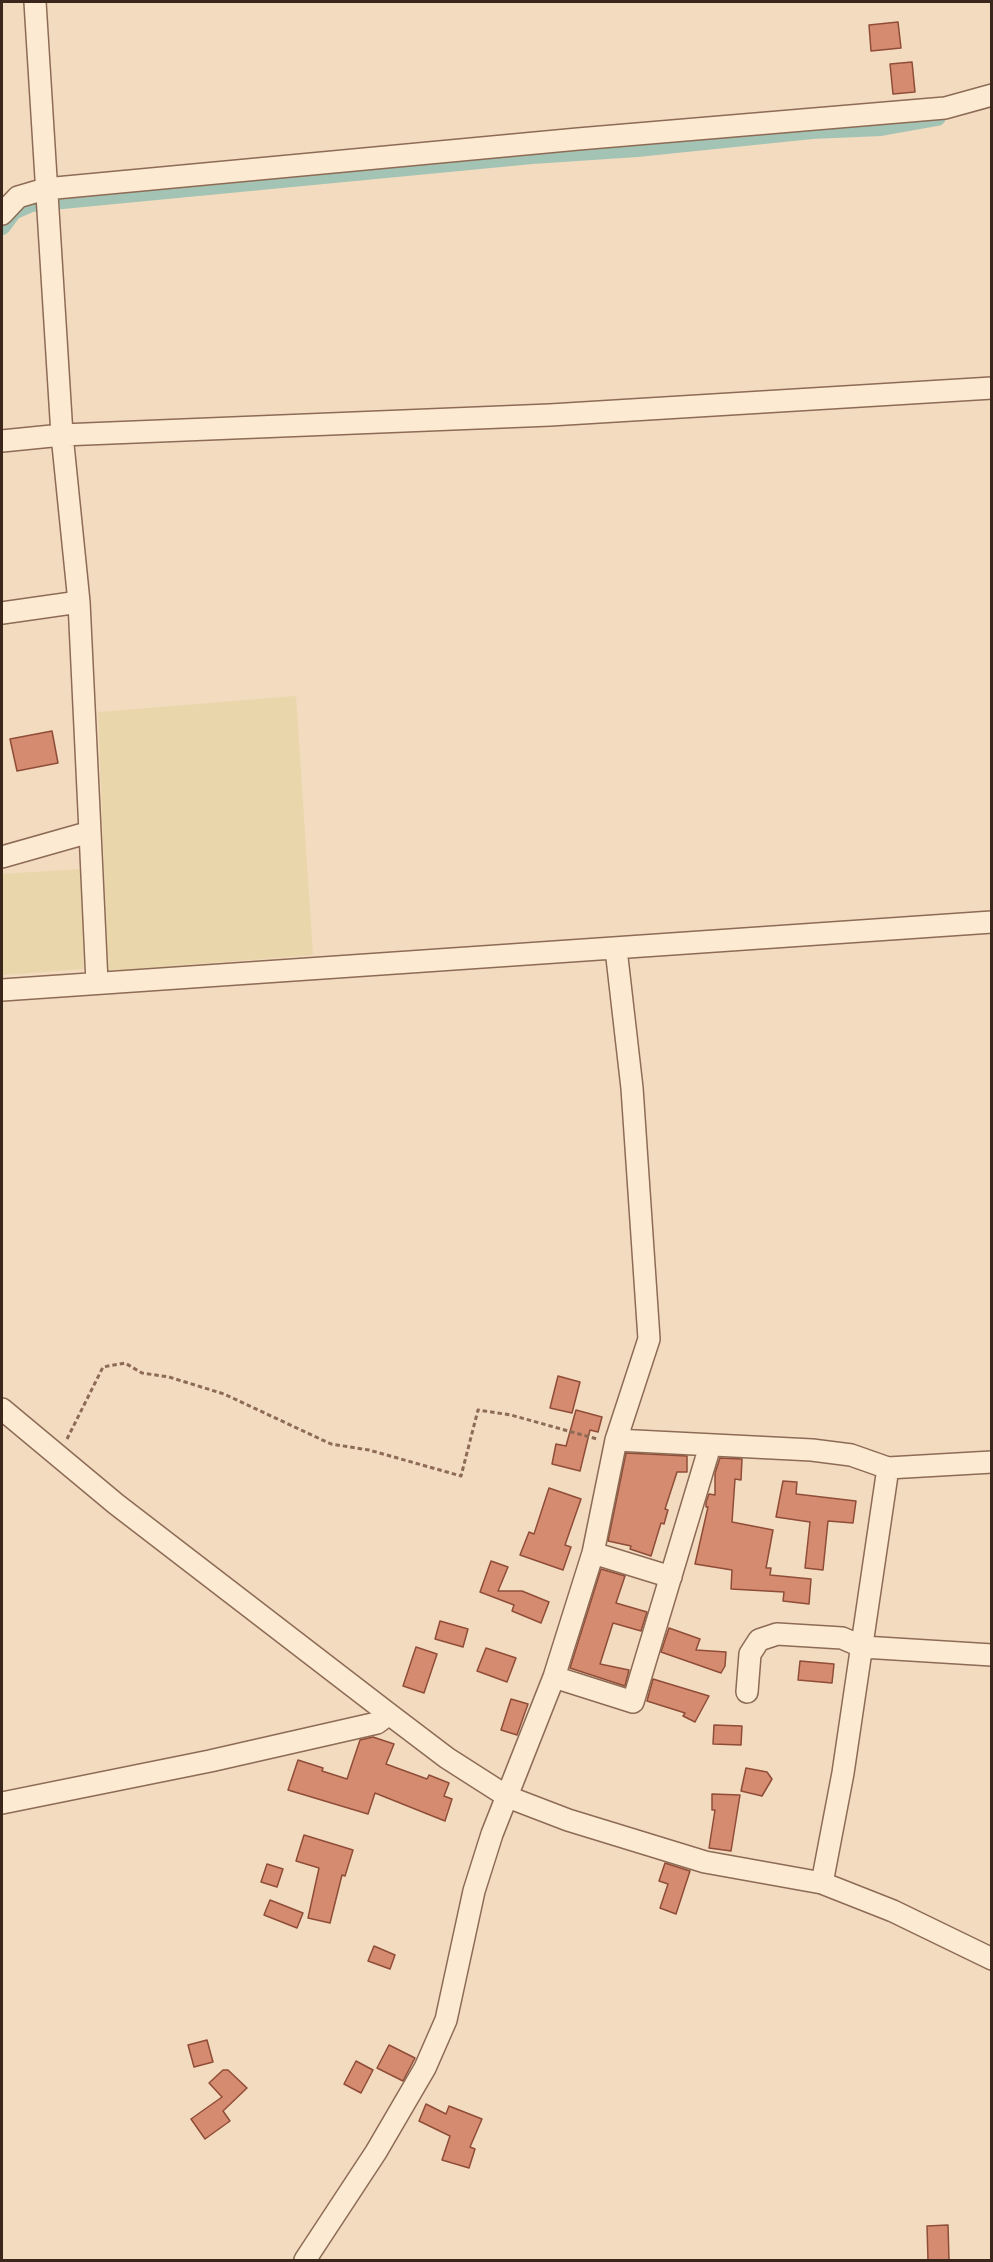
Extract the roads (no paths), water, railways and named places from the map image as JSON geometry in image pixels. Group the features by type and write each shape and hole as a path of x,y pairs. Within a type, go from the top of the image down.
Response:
{"street":[{"path":"35,2 62,435 80,602 97,983"},
{"path":"2,214 18,197 46,197 566,140 945,108 992,95"},
{"path":"2,441 62,435 550,415 992,388"},
{"path":"2,614 80,602"},
{"path":"2,857 90,832"},
{"path":"2,990 992,922"},
{"path":"305,2260 376,2152 425,2068 446,2020 474,1891 492,1834 554,1677 593,1553 616,1440 649,1339 632,1088 616,949"},
{"path":"2,1409 116,1504 389,1714 447,1758 508,1797 568,1820 705,1862 822,1883 893,1911 992,1959"},
{"path":"616,1440 822,1451 851,1455 888,1468 992,1462"},
{"path":"554,1677 633,1702 710,1446"},
{"path":"822,1883 843,1773 888,1468"},
{"path":"593,1553 671,1577"},
{"path":"747,1692 750,1654 759,1640 777,1634 842,1638 863,1647 992,1655"},
{"path":"2,1803 210,1761 377,1723 389,1714"}],"waterway":[{"path":"2,226 13,211 31,203 532,155 637,148 812,130 881,127 937,117"}]}
